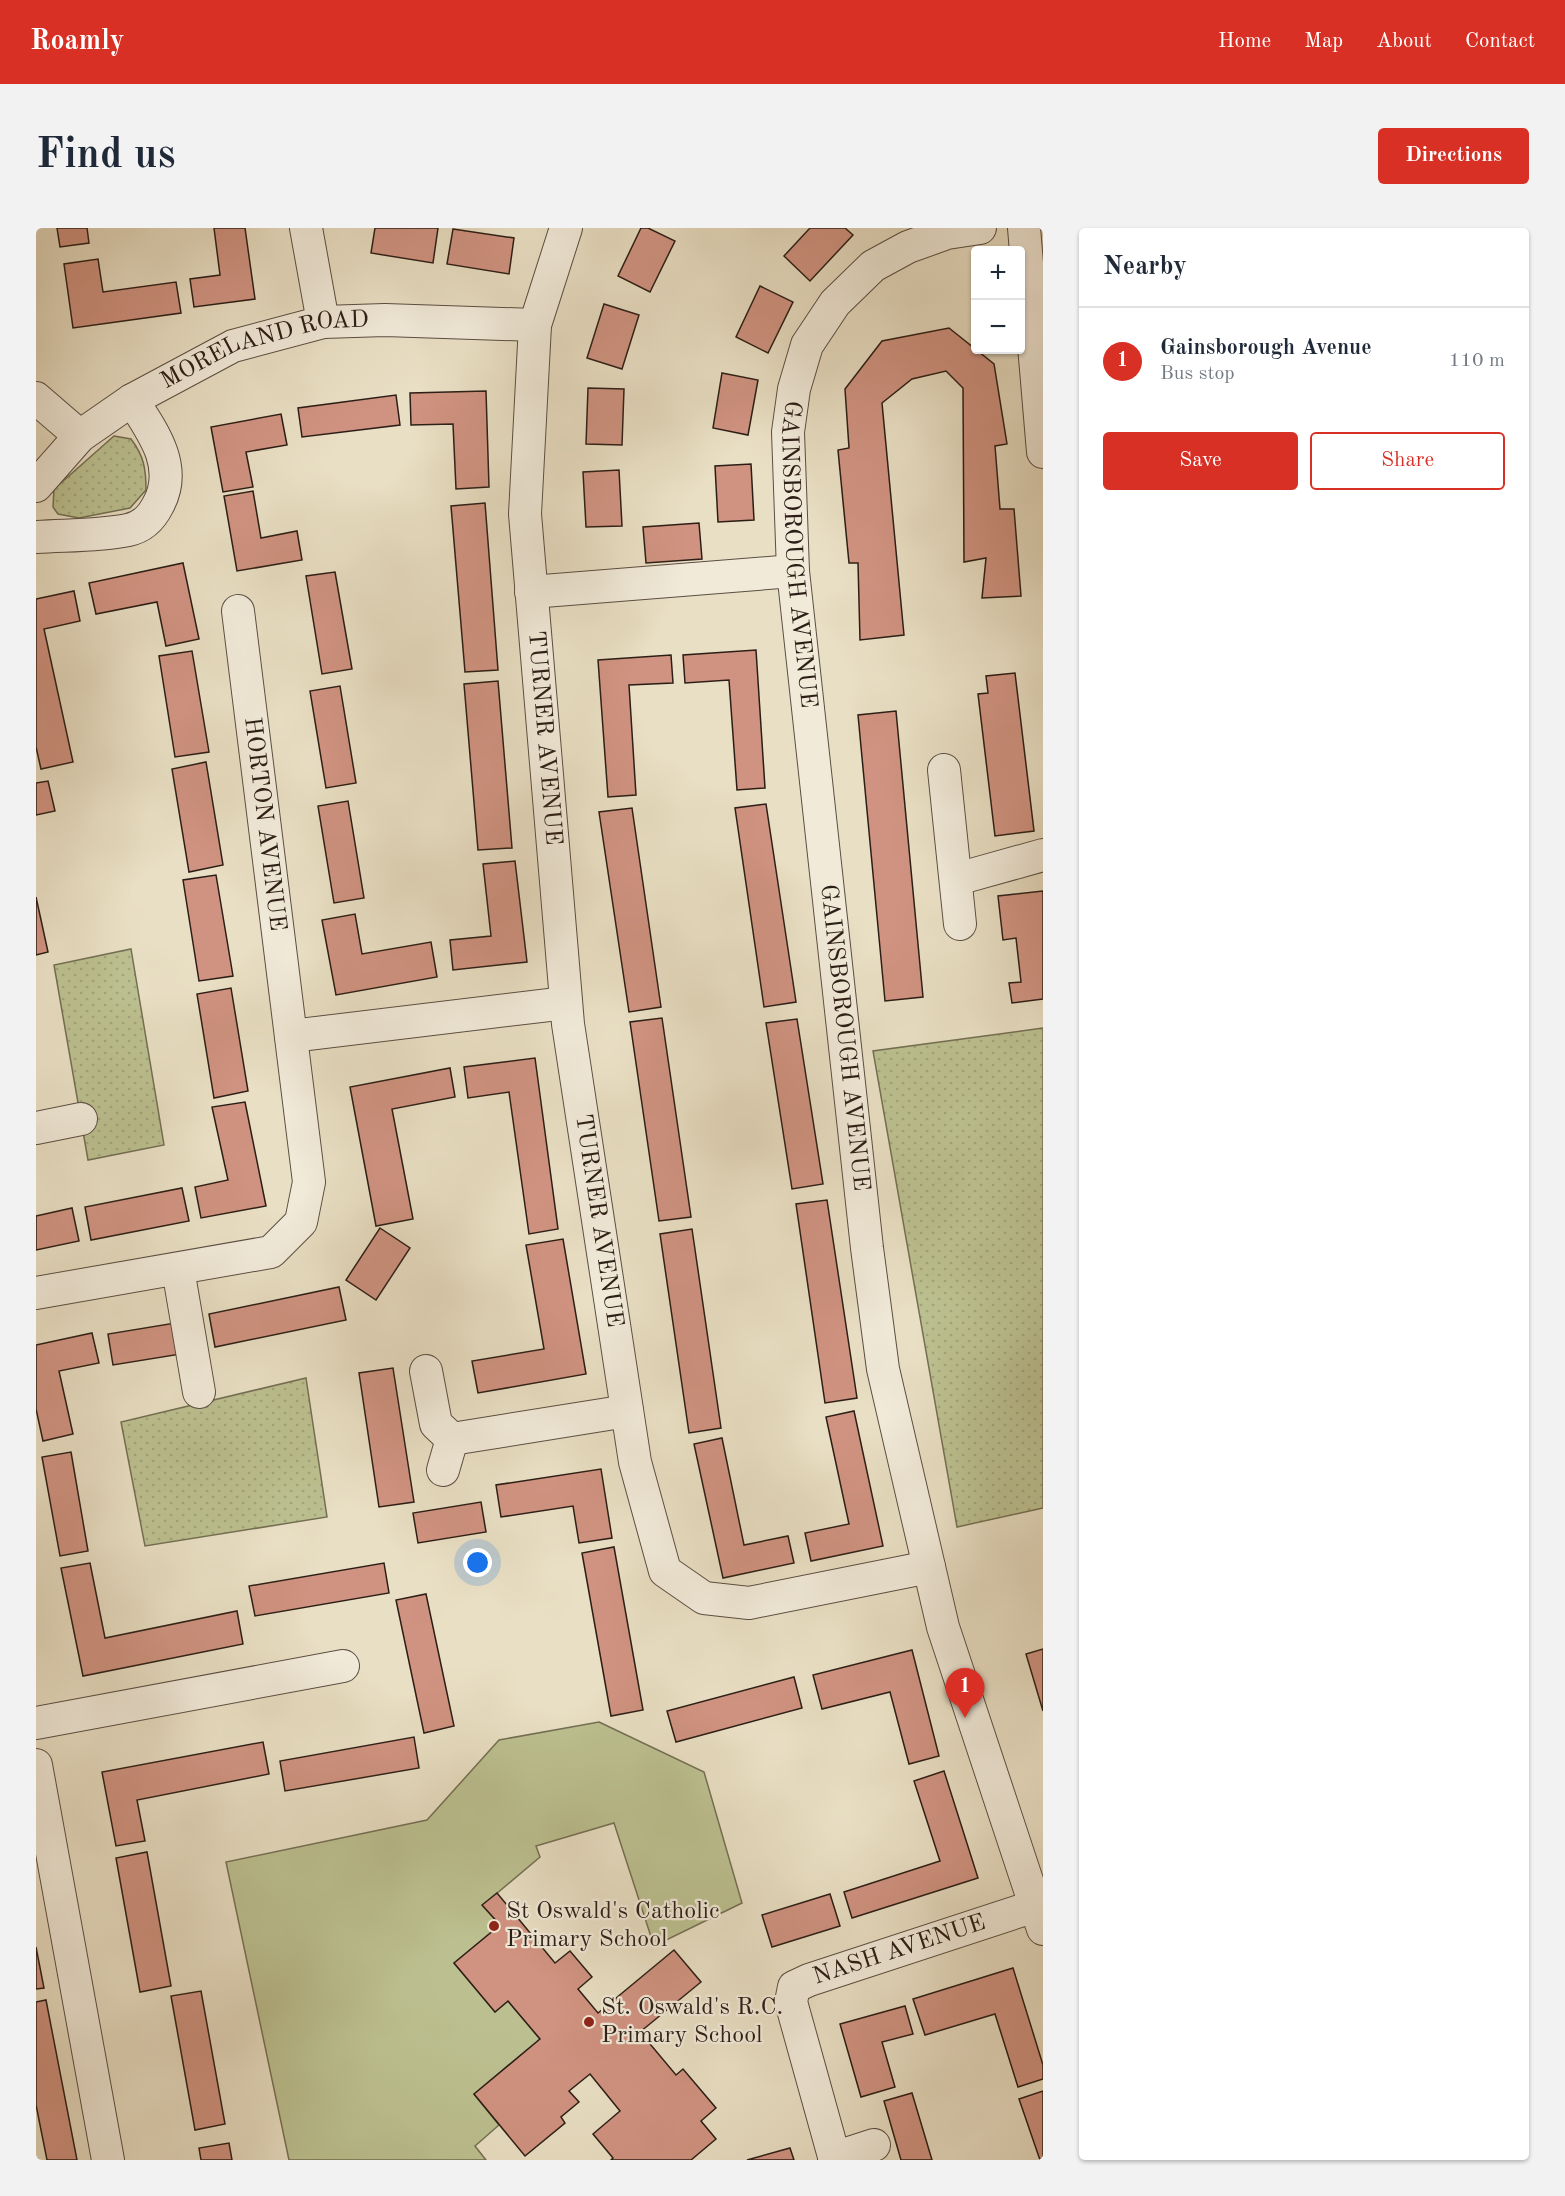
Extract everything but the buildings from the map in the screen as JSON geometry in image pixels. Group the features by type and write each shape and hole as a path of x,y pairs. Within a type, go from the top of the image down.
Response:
{"street":[{"path":"306,228 323,321"},
{"name":"TURNER AVENUE","path":"566,228 535,325 525,514 566,1003 635,1462 665,1571 704,1598 749,1603 929,1567"},
{"name":"GAINSBOROUGH AVENUE","path":"980,228 947,233 908,247 873,266 835,303 807,345 794,389 788,432 793,571 866,1236 883,1369 943,1627 1039,1910"},
{"path":"1024,228 1043,452"},
{"name":"MORELAND ROAD","path":"36,486 80,436 132,400 233,346 323,321 386,320 535,325"},
{"path":"36,399 80,436"},
{"path":"36,537 129,530 151,519 164,495 167,471 159,442 132,400"},
{"path":"531,592 793,571"},
{"name":"HORTON AVENUE","path":"36,1293 271,1252 301,1222 309,1182 238,612"},
{"path":"944,770 960,924"},
{"path":"957,879 1043,855"},
{"path":"291,1036 566,1003"},
{"path":"36,1128 81,1119"},
{"path":"178,1269 200,1392"},
{"path":"426,1371 436,1424 452,1439"},
{"path":"452,1439 627,1411"},
{"path":"443,1470 452,1439"},
{"path":"36,1723 343,1666"},
{"path":"36,1765 108,2160"},
{"name":"NASH AVENUE","path":"874,2145 834,2159 791,2002 794,1987 809,1980 1039,1910"}],"green space":[{"path":"114,436 131,439 139,451 143,463 146,490 130,508 79,518 58,514 53,507 54,489"},
{"path":"131,949 164,1145 88,1160 54,965"},
{"path":"1043,1028 1043,1508 957,1527 873,1051"},
{"path":"306,1378 327,1517 145,1546 121,1422"},
{"path":"599,1722 704,1772 742,1903 654,1946 614,1823 536,1846 540,1857 483,1905 500,1925 454,1963 495,2012 508,2001 540,2039 474,2094 499,2125 475,2146 486,2160 289,2160 226,1862 427,1820 499,1740"}],"place":[{"name":"Gainsborough Avenue","path":"965,1718"},
{"name":"St Oswald's Catholic Primary School","path":"494,1926"},
{"name":"St. Oswald's R.C. Primary School","path":"589,2022"}]}
